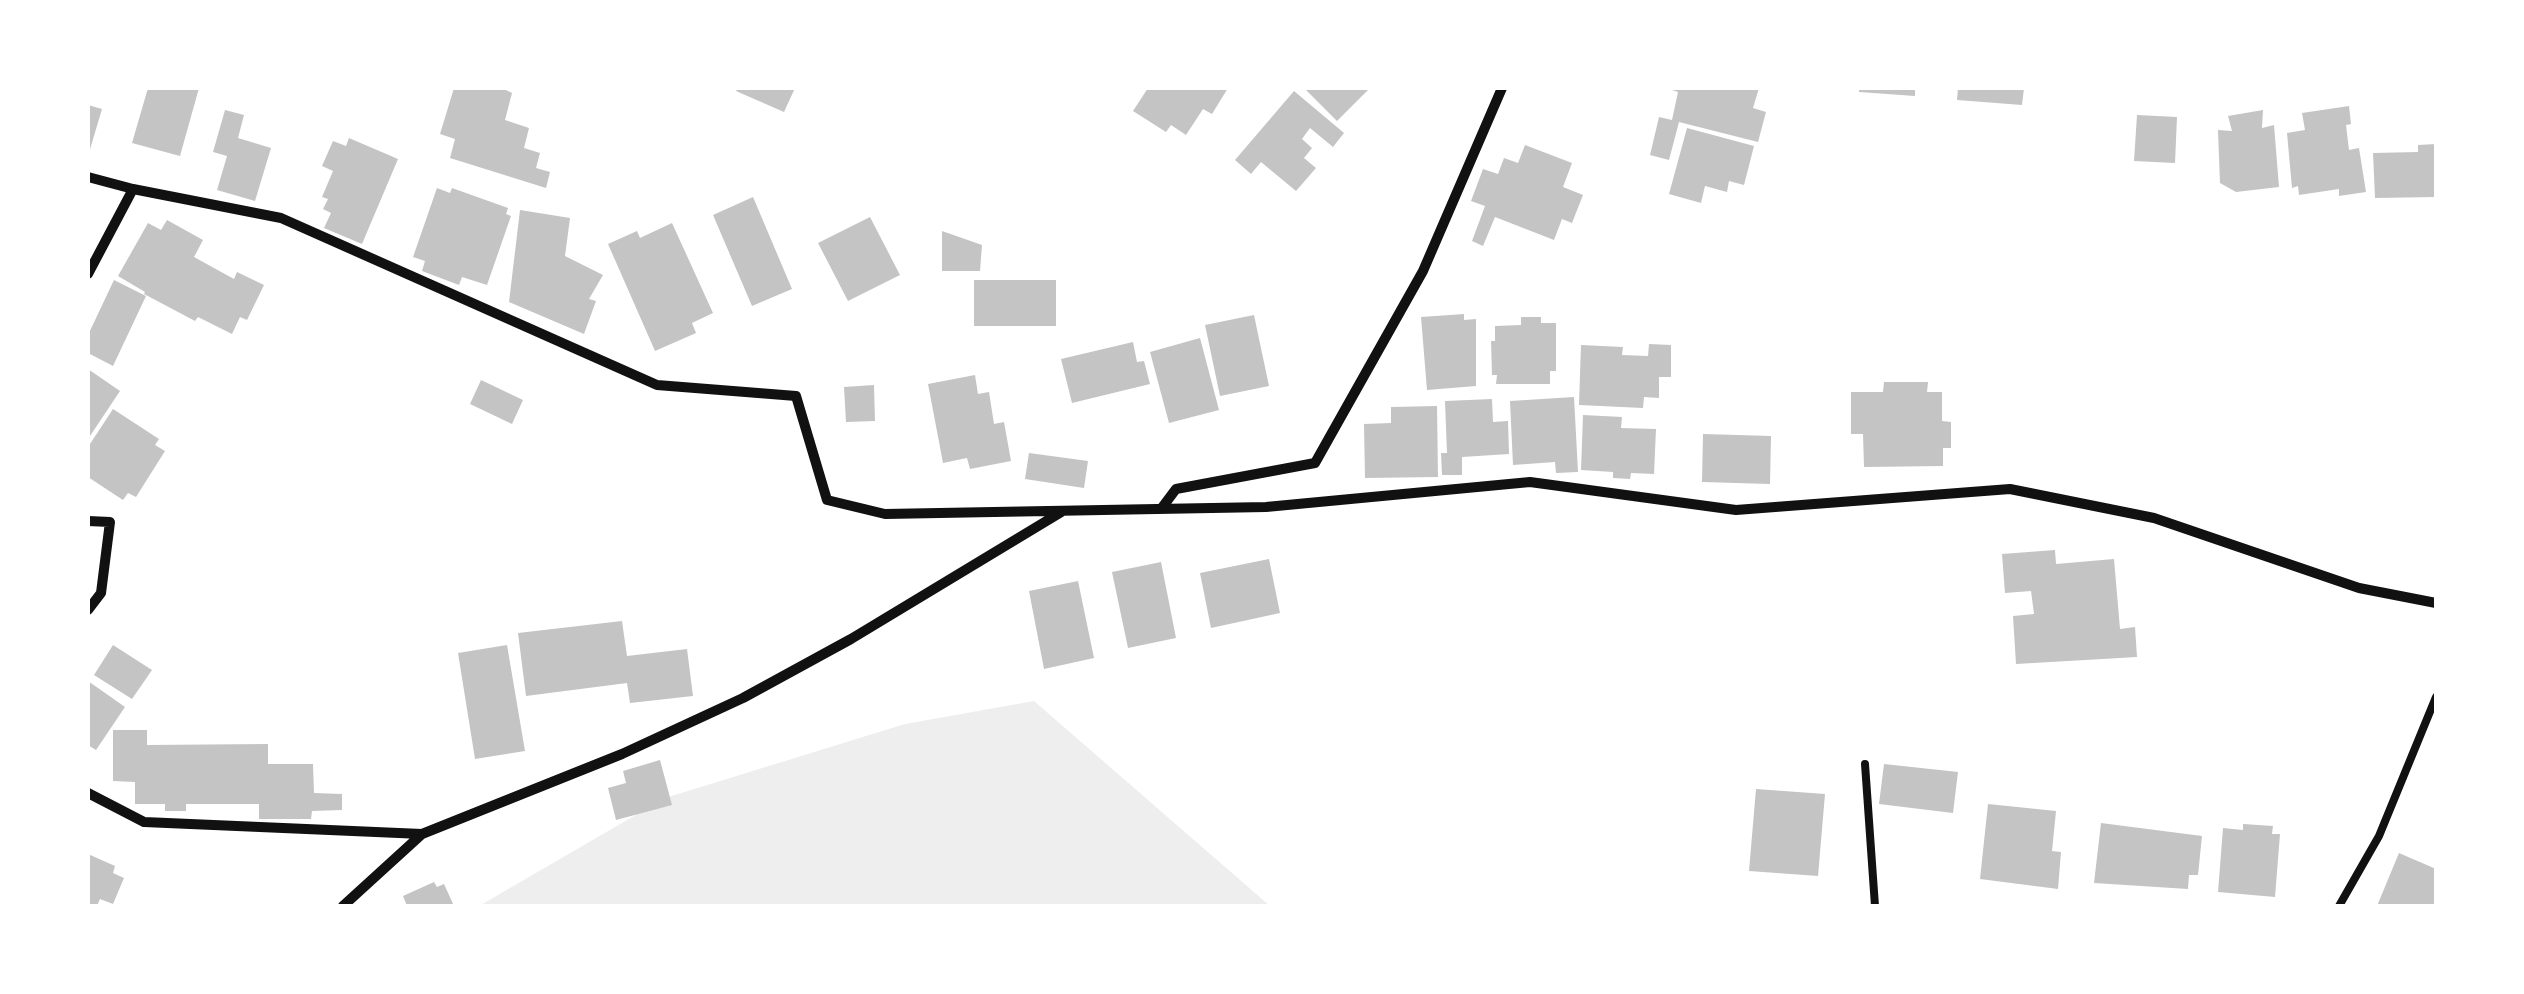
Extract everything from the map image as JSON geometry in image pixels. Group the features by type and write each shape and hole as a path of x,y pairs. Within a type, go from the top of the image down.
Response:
{"street":[{"path":"1161,509 1176,489 1315,463 1423,271 1502,88"},
{"path":"88,177 133,190 280,218 657,385 796,396 827,500 885,514 1266,507 1530,482 1736,510 2010,489 2154,518 2359,588 2436,603"},
{"path":"88,274 133,190"},
{"path":"343,906 422,834 622,754 743,698 851,640 1064,510"},
{"path":"88,520 110,522 101,593 88,610"},
{"path":"88,794 144,822 422,834"}],"lane":[{"path":"2339,906 2379,836 2436,697"},
{"path":"1864,764 1875,906"}],"shaded area":[{"path":"1034,701 1270,906 479,906 665,798 905,724"}],"building":[{"path":"148,88 199,88 180,156 132,143"},
{"path":"454,88 502,88 512,93 505,120 529,128 524,148 540,153 536,168 550,172 546,188 450,158 455,139 440,134"},
{"path":"795,88 784,112 736,91"},
{"path":"1148,88 1228,88 1212,114 1203,109 1186,135 1171,125 1166,132 1133,111"},
{"path":"1304,88 1370,88 1337,121"},
{"path":"1666,88 1759,88 1753,108 1766,112 1758,142 1679,122 1669,160 1650,155 1659,117 1672,120 1678,92"},
{"path":"1859,88 1915,88 1915,96 1859,92"},
{"path":"1958,88 2024,88 2022,105 1957,100"},
{"path":"1294,91 1344,133 1333,147 1310,128 1302,139 1312,148 1304,158 1316,168 1296,191 1261,162 1251,174 1235,160"},
{"path":"88,105 102,109 88,156"},
{"path":"2349,106 2349,150 2359,148 2366,192 2339,196 2339,189 2299,195 2298,186 2292,188 2287,133 2305,130 2302,113"},
{"path":"225,110 244,115 238,138 271,148 255,201 217,190 227,156 213,152"},
{"path":"2263,110 2262,128 2274,125 2279,187 2236,192 2220,183 2218,130 2232,131 2228,116"},
{"path":"2137,115 2177,117 2175,163 2134,161"},
{"path":"1687,128 1754,146 1744,185 1729,181 1727,192 1705,186 1701,203 1669,194"},
{"path":"349,138 398,159 362,244 324,228 331,213 323,209 328,199 322,197 333,171 322,166 333,141 346,146"},
{"path":"2436,144 2436,197 2375,198 2373,153 2418,152 2418,145"},
{"path":"1525,145 1572,163 1563,187 1583,195 1572,223 1562,219 1554,240 1495,217 1483,246 1472,241 1485,206 1471,201 1483,169 1498,174 1504,158 1518,163"},
{"path":"437,188 450,193 452,188 508,208 506,214 511,216 487,285 462,277 459,285 422,271 425,261 413,257"},
{"path":"753,197 792,289 752,306 713,215"},
{"path":"520,210 570,218 565,256 603,275 589,299 596,301 584,334 509,302"},
{"path":"870,217 900,275 848,301 818,243"},
{"path":"167,220 203,240 194,257 234,279 237,272 264,285 247,320 240,317 232,334 198,317 195,321 118,276 148,223 161,230"},
{"path":"672,223 713,313 692,323 696,333 655,351 608,244 637,231 640,238"},
{"path":"942,231 982,245 980,271 942,271"},
{"path":"114,280 146,296 113,366 88,353 88,335"},
{"path":"974,280 1056,280 1056,326 974,326"},
{"path":"1464,314 1464,320 1476,319 1476,386 1427,390 1421,317"},
{"path":"1254,315 1269,386 1220,396 1205,325"},
{"path":"1521,317 1541,317 1541,323 1556,323 1556,371 1550,371 1550,384 1496,384 1497,375 1492,375 1491,341 1495,341 1495,326 1521,325"},
{"path":"1200,338 1219,410 1169,423 1150,352"},
{"path":"1133,342 1137,362 1144,361 1150,384 1072,403 1061,359"},
{"path":"1649,344 1671,345 1671,377 1659,377 1659,398 1644,397 1643,408 1579,405 1581,345 1623,347 1622,355 1648,356"},
{"path":"88,369 120,391 88,439"},
{"path":"975,375 978,394 989,392 994,424 1004,422 1011,461 970,469 967,458 943,463 928,384"},
{"path":"481,380 523,400 512,424 470,404"},
{"path":"1884,382 1928,382 1927,392 1942,392 1942,421 1951,422 1951,448 1943,448 1943,466 1864,467 1863,434 1851,434 1851,392 1883,392"},
{"path":"874,385 875,421 846,422 844,387"},
{"path":"1574,397 1578,472 1556,473 1555,462 1513,465 1510,401"},
{"path":"1492,399 1493,422 1508,421 1509,454 1462,457 1462,475 1442,475 1441,453 1447,453 1445,401"},
{"path":"1437,406 1438,477 1365,478 1364,424 1391,423 1391,407"},
{"path":"113,409 159,439 155,445 165,451 136,497 128,493 123,500 88,477 88,447"},
{"path":"1583,415 1622,417 1621,428 1656,429 1654,474 1631,473 1630,479 1613,478 1613,472 1581,470"},
{"path":"1703,434 1771,436 1770,484 1702,482"},
{"path":"1029,453 1088,461 1084,488 1025,479"},
{"path":"2055,550 2056,564 2114,559 2120,629 2135,627 2137,657 2016,664 2013,616 2034,614 2031,591 2005,593 2002,554"},
{"path":"1269,559 1280,613 1211,628 1200,573"},
{"path":"1161,562 1176,638 1128,648 1112,572"},
{"path":"1078,581 1094,658 1044,669 1029,591"},
{"path":"622,621 627,656 687,649 693,696 630,703 627,683 526,696 518,633"},
{"path":"113,645 152,670 132,699 94,675"},
{"path":"507,645 525,751 475,759 458,653"},
{"path":"88,681 125,707 96,750 88,745"},
{"path":"113,730 147,730 147,745 268,744 268,764 313,764 314,793 342,794 342,810 312,811 311,819 259,819 259,804 186,804 186,811 165,811 165,804 135,804 135,782 113,781"},
{"path":"660,760 672,805 616,820 608,788 626,783 623,771"},
{"path":"1884,764 1958,772 1953,813 1879,804"},
{"path":"1756,789 1825,794 1818,876 1749,871"},
{"path":"1988,804 2056,811 2052,851 2061,852 2058,889 1980,879"},
{"path":"2101,823 2202,836 2198,875 2189,875 2188,889 2094,883"},
{"path":"2243,824 2273,826 2272,834 2280,834 2275,897 2218,892 2223,828 2243,830"},
{"path":"2399,853 2436,869 2436,906 2377,906"},
{"path":"88,854 115,866 113,873 124,878 113,904 100,899 97,906 88,906"},
{"path":"434,882 437,887 444,884 454,906 407,906 403,896"}]}
